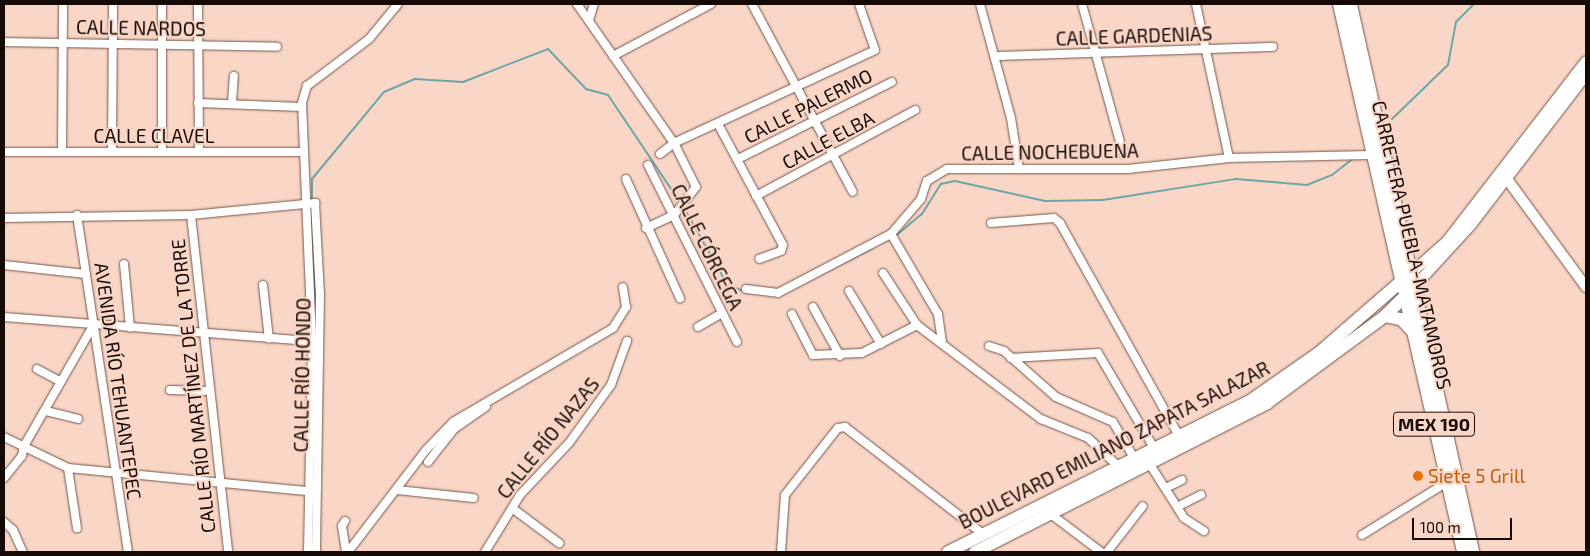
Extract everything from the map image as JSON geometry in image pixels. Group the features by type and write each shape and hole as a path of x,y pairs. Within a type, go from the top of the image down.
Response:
{"main road":[{"name":"CARRETERA PUEBLA-MATAMOROS","path":"1338,4 1370,155 1401,282 1409,292 1474,552"},
{"name":"CARRETERA PUEBLA-MATAMOROS","path":"1351,4 1410,274 1409,292 1413,332 1463,552"},
{"name":"BOULEVARD EMILIANO ZAPATA SALAZAR","path":"975,552 1118,466 1273,386 1370,309 1410,274"},
{"name":"BOULEVARD EMILIANO ZAPATA SALAZAR","path":"948,552 983,534 1047,509 1149,463 1267,403 1383,318 1409,292"},
{"path":"1370,309 1383,318 1401,319 1413,332"}],"street":[{"path":"62,152 63,4"},
{"path":"112,152 113,4"},
{"path":"162,4 162,152"},
{"path":"198,4 199,152"},
{"path":"382,21 389,4"},
{"path":"4,218 77,215 191,215 310,202 301,107 307,86 369,39 398,4"},
{"path":"577,4 674,143 696,187 677,206 674,215 646,228"},
{"path":"589,20 594,4"},
{"path":"613,56 693,8 711,4"},
{"path":"752,4 853,192"},
{"path":"660,154 674,143 875,50 859,4"},
{"path":"980,4 996,56 1019,168"},
{"path":"1082,4 1123,153"},
{"path":"1196,4 1208,49 1230,158"},
{"name":"CALLE NARDOS","path":"4,42 277,47"},
{"name":"CALLE GARDENIAS","path":"996,56 1097,55 1208,49 1273,48"},
{"path":"1409,292 1499,170 1586,61"},
{"path":"1410,274 1437,256 1507,178 1586,75"},
{"path":"232,103 234,76"},
{"name":"CALLE PALERMO","path":"738,159 817,122 892,82"},
{"path":"198,103 301,107"},
{"name":"CALLE ELBA","path":"756,196 835,156 915,110"},
{"path":"718,124 783,245 780,251 759,259"},
{"name":"CALLE CLAVEL","path":"4,152 304,152"},
{"name":"CALLE NOCHEBUENA","path":"746,289 778,292 891,234 921,199 927,181 947,169 1128,169 1230,158 1370,155"},
{"name":"CALLE CÓRCEGA","path":"648,165 737,342"},
{"path":"1499,170 1507,178 1586,287"},
{"path":"626,179 646,228 680,298"},
{"name":"CALLE RÍO HONDO","path":"308,552 306,491 312,341 310,202"},
{"name":"CALLE RÍO HONDO","path":"310,202 320,294 316,552"},
{"name":"AVENIDA RÍO TEHUANTEPEC","path":"77,215 128,552"},
{"name":"CALLE RÍO MARTÍNEZ DE LA TORRE","path":"191,215 228,552"},
{"path":"991,223 1054,218 1060,223 1179,436"},
{"path":"891,234 938,314 942,342"},
{"path":"124,264 130,328"},
{"path":"4,265 86,274"},
{"path":"883,273 917,325 942,342 1041,419 1088,438 1118,466"},
{"path":"263,285 269,339"},
{"path":"347,552 397,490 426,450 453,422 483,402 613,328 626,307 623,287"},
{"path":"849,291 881,344"},
{"path":"813,307 840,356"},
{"path":"698,327 722,313"},
{"path":"792,314 813,354 840,356 862,353 917,325"},
{"path":"4,317 204,335 312,341"},
{"path":"4,478 22,456 24,446 46,411 93,326"},
{"name":"CALLE RÍO NAZAS","path":"485,552 512,508 591,414 619,373 627,341"},
{"path":"989,346 1011,358 1056,397 1113,422 1134,458"},
{"path":"1011,358 1098,353 1154,448"},
{"path":"37,369 61,382"},
{"path":"170,390 210,391"},
{"path":"428,462 454,429 486,407"},
{"path":"46,411 78,419"},
{"path":"781,552 784,495 838,428 845,427 983,534"},
{"path":"4,437 68,468 306,491"},
{"path":"426,450 435,451"},
{"path":"1149,463 1177,508 1204,531"},
{"path":"68,468 77,528"},
{"path":"1166,488 1182,480"},
{"path":"1362,536 1447,482"},
{"path":"397,490 474,498"},
{"path":"1177,508 1202,495"},
{"path":"1107,552 1143,506"},
{"path":"512,508 559,543"},
{"path":"1047,509 1101,552"},
{"path":"345,520 342,526 347,552"},
{"path":"4,522 14,530 23,552"}],"waterway":[{"path":"1392,119 1448,65 1456,22 1474,4"},
{"path":"312,202 312,179 384,92 415,79 463,82 548,49 586,89 608,95 680,202"},
{"path":"898,234 922,214 941,184 955,181 1045,201 1103,200 1236,179 1307,185 1332,175 1351,160"},
{"path":"684,208 727,284 747,293"},
{"path":"312,224 316,329"},
{"path":"782,294 871,249"},
{"path":"312,511 313,524"}],"place":[{"name":"Siete 5 Grill","path":"1418,476"}]}
